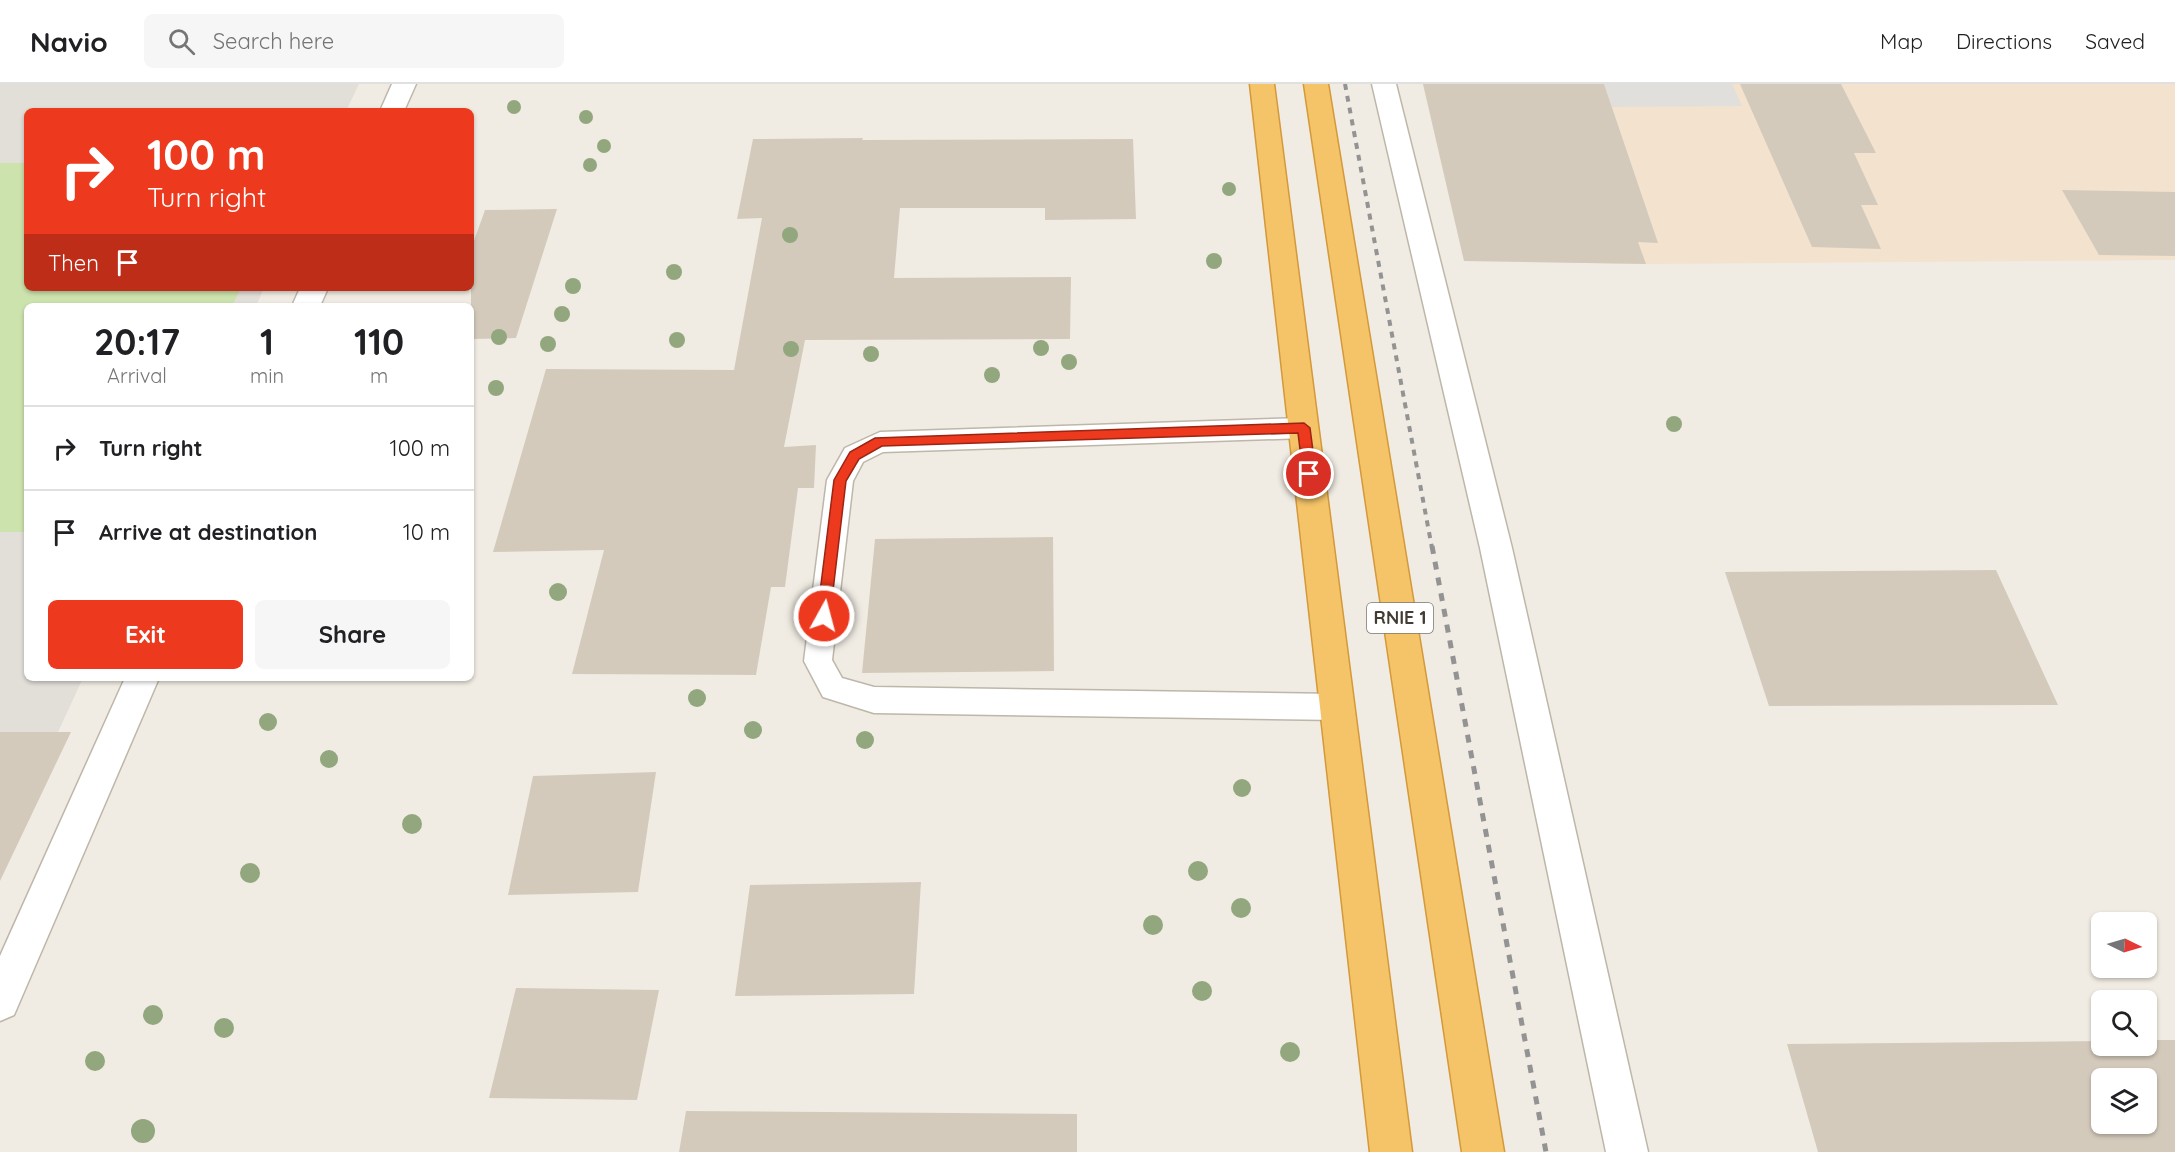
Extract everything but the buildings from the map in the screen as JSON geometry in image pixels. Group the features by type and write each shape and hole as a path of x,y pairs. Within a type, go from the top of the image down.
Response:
{"highway":[{"path":"1262,84 1391,1152"},
{"name":"RNIE 1","path":"1316,84 1483,1152"}],"street":[{"path":"393,108 404,84"},
{"path":"1384,84 1496,548 1627,1152"},
{"path":"0,1001 141,681"}],"lane":[{"path":"1304,428 880,442 854,455 840,480 818,661 833,688 874,700 1337,707"}],"shaded area":[{"path":"0,84 359,84 347,108 24,108 24,291 263,291 257,303 24,303 24,681 82,681 0,857"},
{"path":"1423,84 2175,84 2175,260 1646,264 1464,261"},
{"path":"1604,84 1732,84 1742,106 1612,107"}],"green space":[{"path":"0,163 24,163 24,291 240,291 234,303 24,303 24,532 0,532"}],"railway":[{"path":"1345,84 1432,548"},
{"path":"1432,546 1546,1152"}],"route":[{"path":"824,616 840,480 854,455 880,442 1304,428 1309,474"}]}
